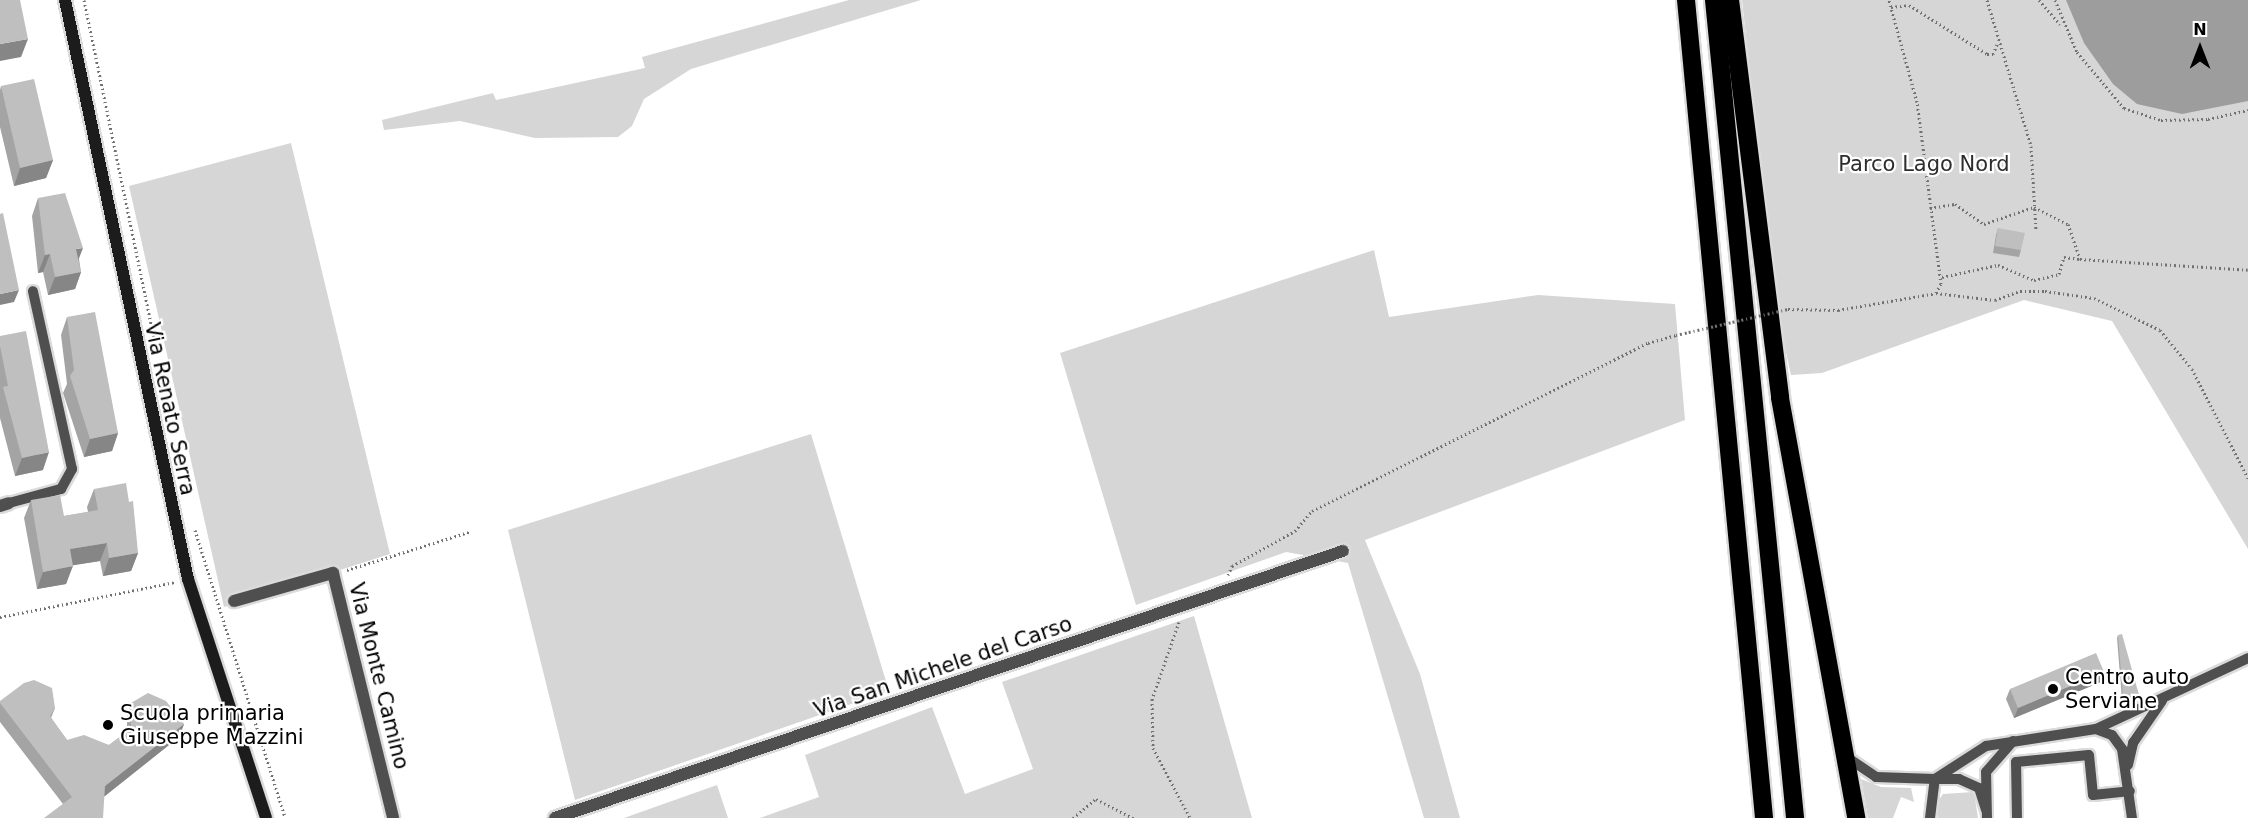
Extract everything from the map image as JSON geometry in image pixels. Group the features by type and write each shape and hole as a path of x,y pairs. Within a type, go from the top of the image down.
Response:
{"highway":[{"path":"1686,0 1764,818"},
{"path":"1714,0 1795,818"},
{"path":"1730,0 1759,257 1842,754 1856,818"}],"street":[{"name":"Via Renato Serra","path":"64,0 188,579 266,818"},
{"name":"Via San Michele del Carso","path":"555,818 1342,551"},
{"name":"Via Monte Camino","path":"234,601 333,573 393,818"}],"lane":[{"path":"4,504 61,489 72,469 33,291"},
{"path":"1930,818 1935,779 1986,746 2017,736 2096,729 2170,691 2248,658"},
{"path":"2127,767 2145,721 2170,691"},
{"path":"2096,729 2112,735 2127,767 2132,818"},
{"path":"1987,814 1986,772 1997,753 2017,736"},
{"path":"1842,754 1876,777 1959,779 1979,788 1987,814"},
{"path":"2017,818 2016,762 2089,755 2093,795 2130,791"}],"path":[{"path":"84,0 158,358"},
{"path":"1889,0 1917,102 1930,208 1942,277 1936,293"},
{"path":"1987,0 2031,146 2036,230"},
{"path":"2039,0 2062,25 2106,91 2124,108 2161,120 2208,119 2248,110"},
{"path":"2055,0 2062,25"},
{"path":"1891,8 1909,5 1987,54 1993,54 1998,38"},
{"path":"1930,208 1955,204 1984,224 2034,207 2068,224 2080,259"},
{"path":"1942,277 1998,265 2034,280 2059,274 2064,257 2248,270"},
{"path":"1219,593 1232,566 1295,531 1312,510 1648,343 1788,309 1838,310 1936,293 1995,300 2020,291 2044,291 2094,298 2160,330 2192,369 2248,478"},
{"path":"192,519 215,606 285,818"},
{"path":"333,573 469,532"},
{"path":"0,617 188,579"},
{"path":"1190,818 1153,748 1152,699 1179,622 1194,602"},
{"path":"1073,818 1096,799 1133,818"}],"green space":[{"path":"849,0 921,0 691,69 644,99 632,126 618,137 535,138 460,121 384,130 382,120 493,93 496,100 645,68 642,57"},
{"name":"Parco Lago Nord","path":"1742,0 2248,0 2248,549 2112,321 2024,300 1822,373 1791,375 1775,303"},
{"path":"291,143 390,554 224,607 129,186"},
{"path":"1374,250 1389,317 1538,295 1675,304 1685,420 1365,540 1420,674 1460,818 1424,818 1348,563 1286,552 1136,605 1060,353"},
{"path":"811,434 889,691 575,800 508,530"},
{"path":"1194,616 1252,818 760,818 819,797 805,755 932,707 965,794 1033,769 1002,682"},
{"path":"1861,779 1881,787 1911,788 1914,802 1901,797 1893,818 1868,818"},
{"path":"717,785 728,818 624,818"},
{"path":"1974,792 1978,818 1938,818 1937,803 1943,794"}],"shaded area":[{"path":"2066,0 2248,0 2248,101 2182,114 2137,104 2113,84 2084,43"}],"building":[{"path":"0,0 20,0 28,39 0,44"},
{"path":"34,79 53,160 20,168 1,86"},
{"path":"65,193 83,248 76,249 81,272 55,277 50,254 45,255 38,198"},
{"path":"3,213 19,290 0,294 0,214"},
{"path":"1998,228 2025,233 2021,250 1995,246"},
{"path":"95,312 118,433 90,439 70,376 74,370 67,317"},
{"path":"26,331 49,452 22,458 3,387 8,386 0,336"},
{"path":"126,483 129,502 133,501 138,553 109,558 107,543 70,549 73,566 43,572 31,500 60,495 64,516 98,510 94,489"},
{"path":"2122,634 2139,695 2123,697 2118,635"},
{"path":"2096,653 2104,672 2018,708 2010,689"},
{"path":"34,680 52,688 55,708 50,716 67,740 84,735 109,745 131,728 131,703 148,693 166,701 184,724 105,786 103,818 44,818 72,797 0,703 24,683"}],"place":[{"name":"Centro auto Serviane","path":"2053,689"},
{"name":"Scuola primaria Giuseppe Mazzini","path":"108,725"}]}
